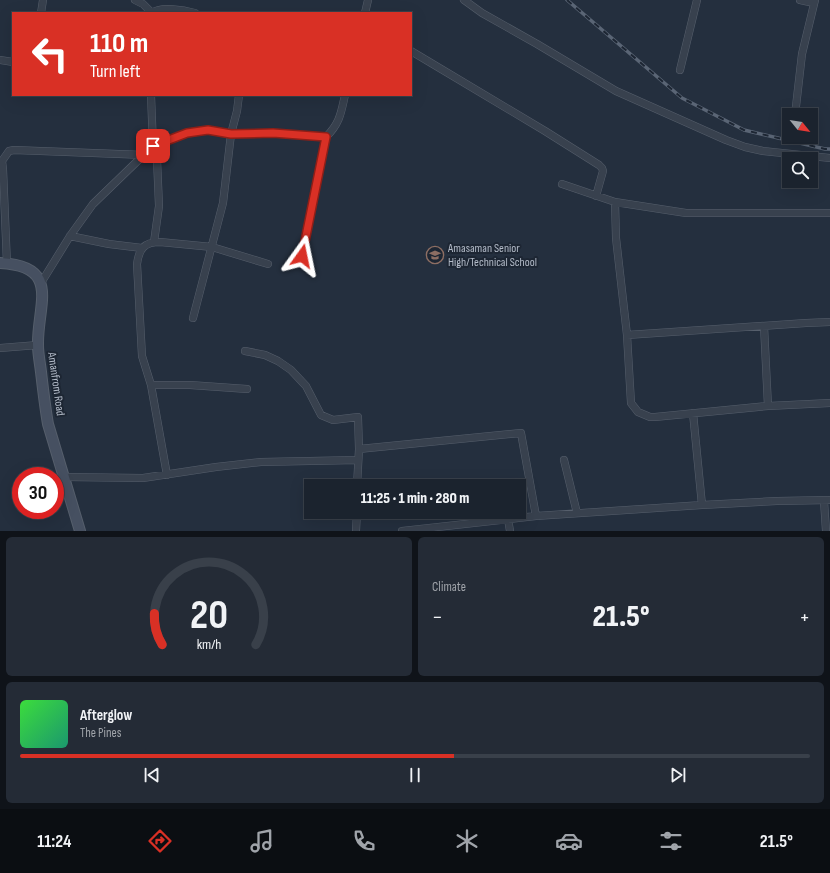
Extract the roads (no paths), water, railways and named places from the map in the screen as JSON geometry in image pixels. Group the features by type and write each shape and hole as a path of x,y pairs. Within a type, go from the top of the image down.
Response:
{"street":[{"path":"41,12 43,0"},
{"path":"134,0 143,4 151,12"},
{"path":"365,12 368,0"},
{"path":"464,0 482,13 616,91 726,140 763,151 830,158"},
{"path":"680,70 697,0"},
{"path":"796,108 802,54 815,2 800,0"},
{"path":"153,12 156,9 192,12"},
{"path":"412,51 545,130 599,165 603,171 596,196"},
{"path":"0,60 12,62"},
{"path":"151,96 156,145 159,201 154,242"},
{"path":"193,318 223,203 231,134 237,111 239,96"},
{"path":"302,256 326,137 335,128 339,120 345,96"},
{"path":"145,155 14,150 9,152 2,161 3,263 24,267 29,270 41,283 70,236 93,204 156,145 187,133 208,130 231,134 273,133 326,137"},
{"path":"562,184 615,202 686,213 830,213"},
{"path":"615,202 616,238 627,336 631,403 638,412 650,417 768,406 830,403"},
{"path":"70,236 109,244 142,248"},
{"path":"167,475 151,385 142,356 137,264 138,254 142,248 154,242 212,247 268,264"},
{"name":"Amanfrom Road","path":"41,283 42,301 38,344 48,424 61,467"},
{"path":"627,336 830,322"},
{"path":"764,326 768,406"},
{"path":"0,348 38,344"},
{"path":"245,350 265,355 278,361 291,370 306,386 321,415 333,420 358,417 359,449 357,479"},
{"path":"151,385 190,385 247,389"},
{"path":"693,413 702,505"},
{"path":"359,449 521,433 536,516"},
{"path":"64,477 143,478 261,462 358,460"},
{"path":"564,460 577,513"},
{"name":"Amanfrom Road","path":"64,477 80,531"},
{"path":"526,517 702,505 777,501 827,501 826,531"},
{"path":"356,531 357,519"},
{"path":"402,531 431,530 508,519 510,531"}],"railway":[{"path":"567,0 682,98 744,130 830,149"}],"place":[{"name":"Amasaman Senior High/Technical School","path":"435,255"}]}
